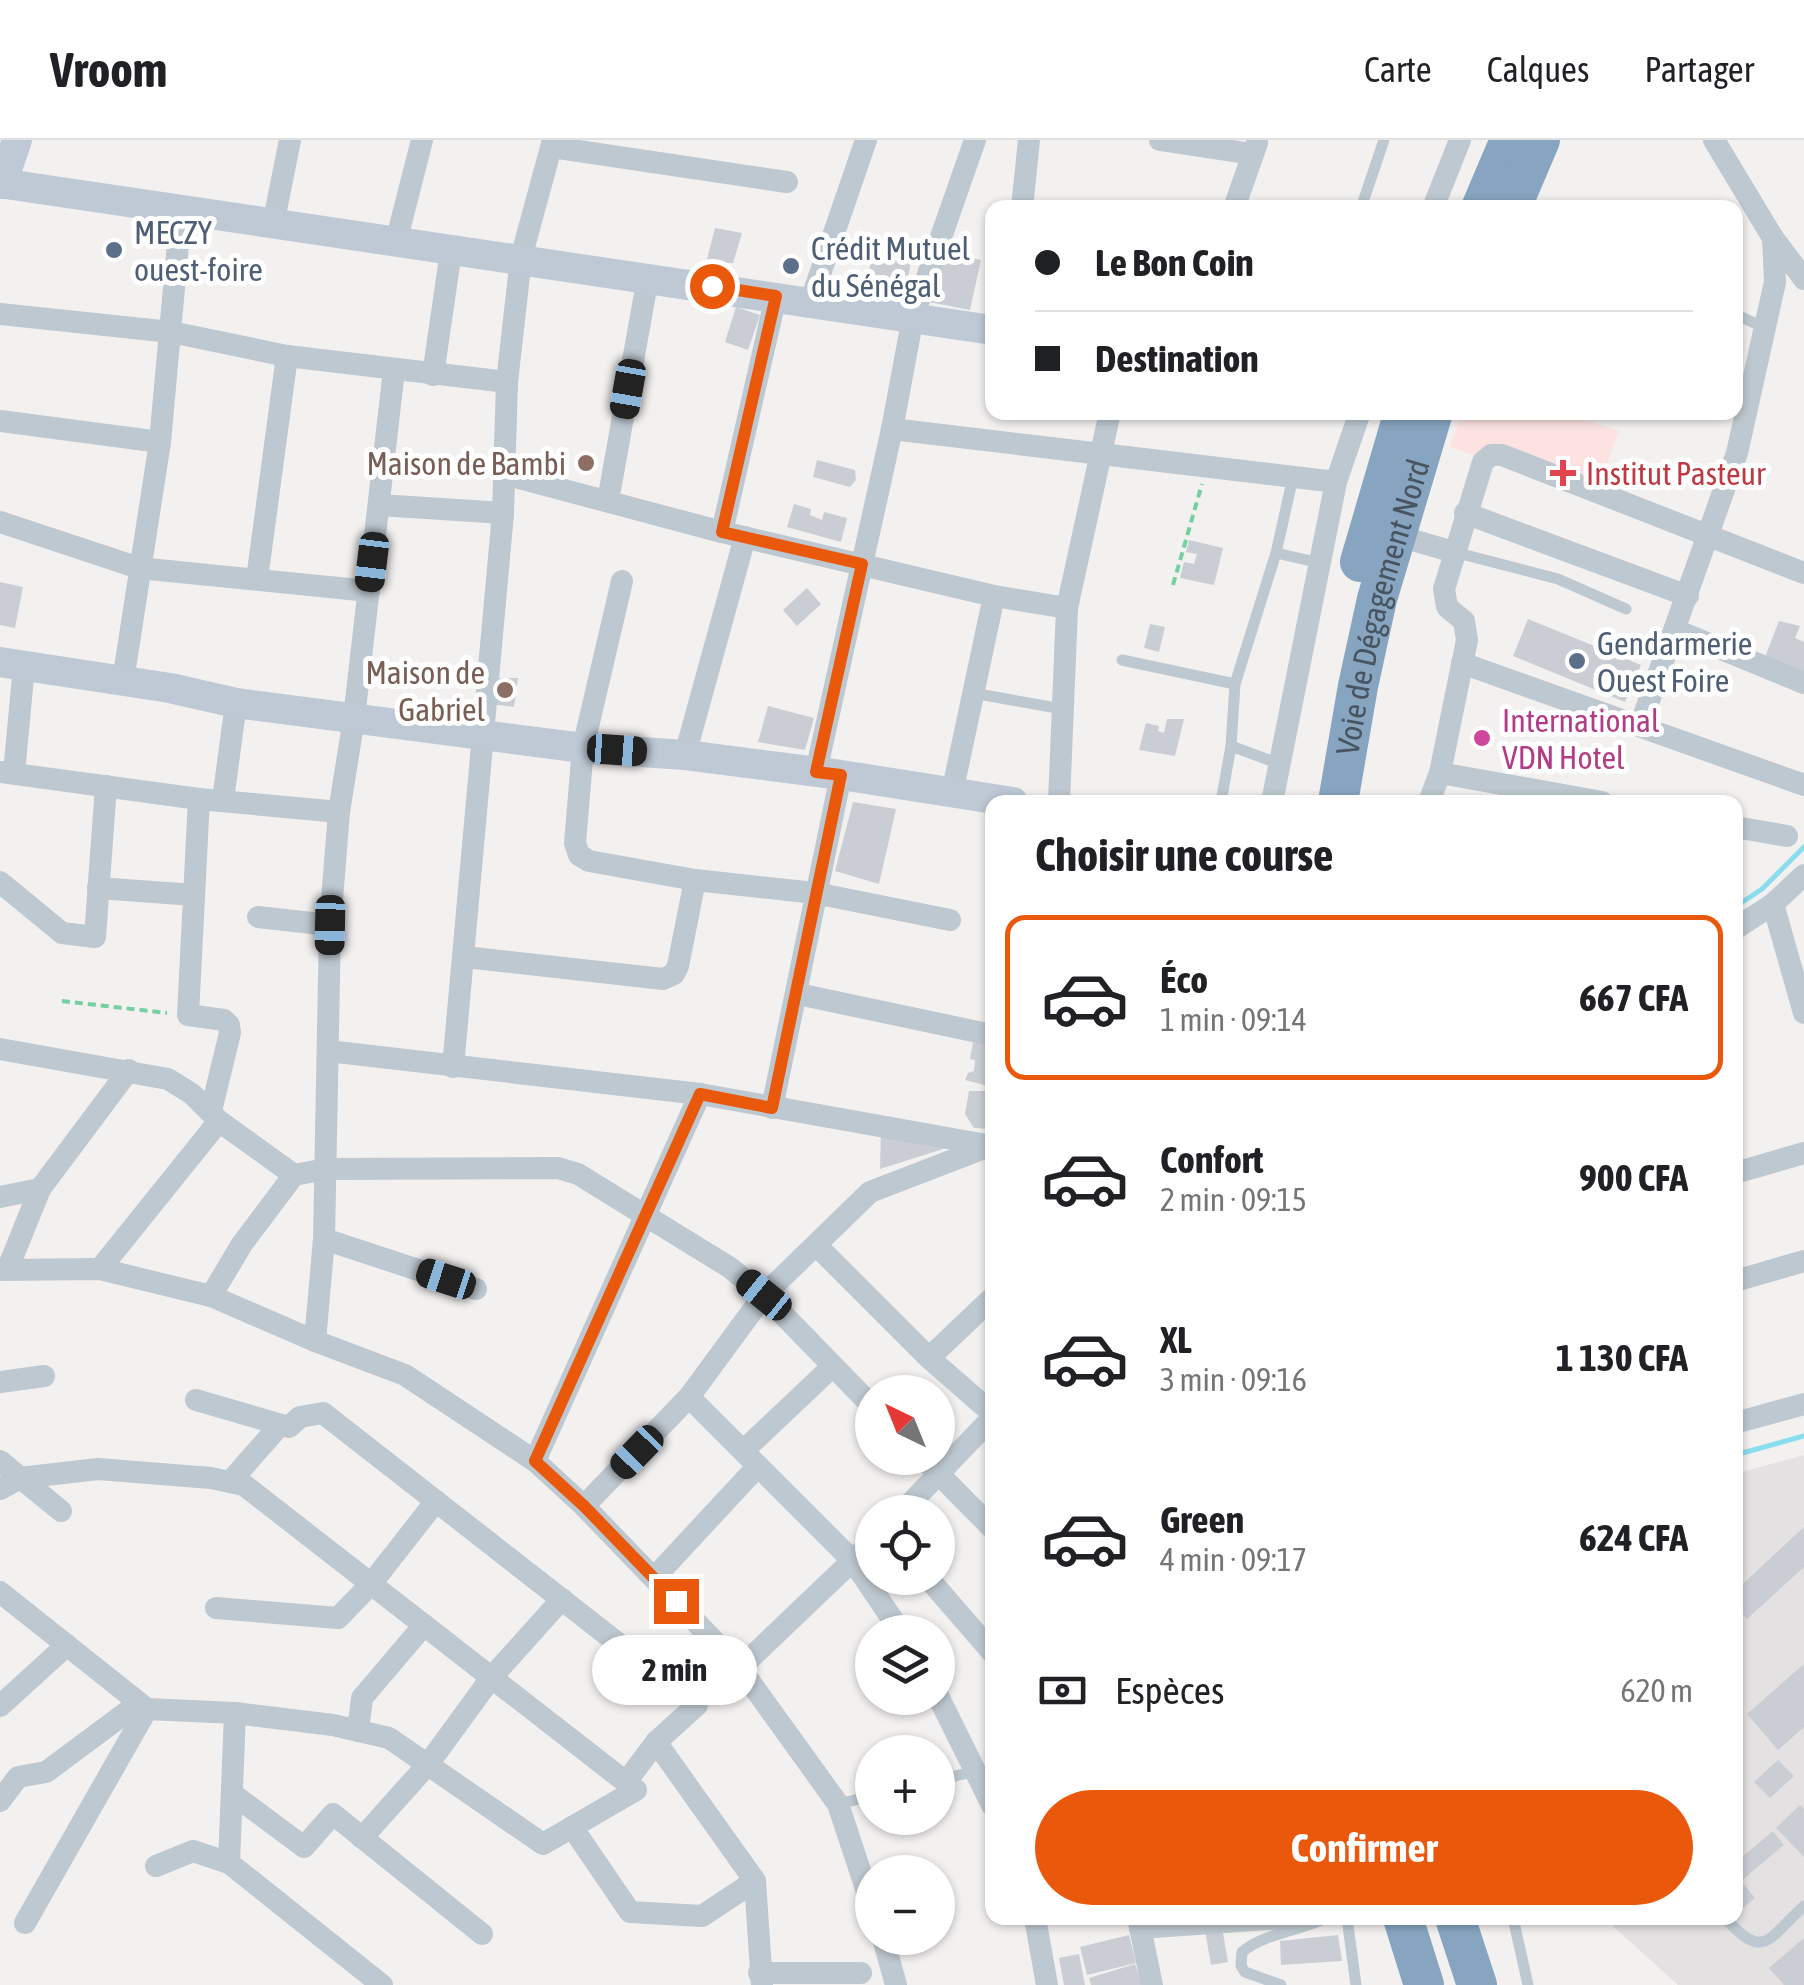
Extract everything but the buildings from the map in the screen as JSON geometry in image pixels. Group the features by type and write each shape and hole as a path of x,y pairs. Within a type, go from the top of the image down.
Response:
{"highway":[{"path":"1484,200 1510,140"},
{"path":"1514,200 1540,140"},
{"name":"Voie de Dégagement Nord","path":"1315,795 1333,676 1357,573 1402,420"},
{"name":"Voie de Dégagement Nord","path":"1339,795 1377,599 1432,420"},
{"path":"1380,1925 1398,1985"},
{"path":"1406,1925 1424,1985"},
{"path":"1433,1925 1452,1985"},
{"path":"1457,1925 1477,1985"}],"street":[{"path":"16,140 1,183 985,329"},
{"path":"274,225 290,140"},
{"path":"396,242 422,140"},
{"path":"810,303 866,140"},
{"path":"772,1108 816,893 828,773 862,564 913,317 975,140"},
{"path":"1023,200 1029,140"},
{"path":"1160,140 1255,147 1237,200"},
{"path":"1436,200 1460,140"},
{"path":"1714,140 1773,238 1804,279"},
{"path":"453,1067 486,734 503,513 507,382 522,258 552,143 787,182"},
{"path":"123,681 160,442 181,211"},
{"path":"1743,397 1775,282 1773,238"},
{"path":"433,374 451,250"},
{"path":"608,501 648,277"},
{"path":"685,755 734,535 776,296"},
{"path":"0,314 170,332 286,356 507,382"},
{"path":"257,579 286,356"},
{"path":"315,1342 324,1239 330,925 339,812 354,718 394,370"},
{"path":"0,420 160,442"},
{"path":"1059,795 1067,608 1109,420"},
{"path":"1273,795 1336,482 1357,420"},
{"path":"1640,726 1738,453 1740,420"},
{"path":"892,429 1336,482"},
{"path":"1432,795 1440,773 1467,630 1443,598 1466,513 1484,462 1492,455 1502,455 1804,573"},
{"path":"504,474 734,535 994,596 1067,608"},
{"path":"380,505 503,513"},
{"path":"1466,513 1688,596"},
{"path":"0,522 139,568 369,591"},
{"path":"1396,535 1454,552"},
{"path":"622,580 584,748 575,843 579,855 589,861 696,880 816,893 950,920"},
{"path":"952,793 994,596"},
{"path":"1675,630 1804,683"},
{"path":"1462,663 1804,785"},
{"path":"339,812 199,799 7,772 12,664 236,703 584,748 685,755 828,773 985,798"},
{"path":"224,800 236,703"},
{"path":"1440,773 1543,795"},
{"path":"0,882 62,933 94,937 106,786"},
{"path":"100,1269 215,1116 229,1026 224,1020 188,1015 199,799"},
{"path":"1743,828 1787,836"},
{"path":"1743,925 1804,875"},
{"path":"465,957 664,979 674,974 678,966 696,880"},
{"path":"98,888 194,895"},
{"path":"1773,904 1804,1013"},
{"path":"258,917 330,925"},
{"path":"798,994 985,1034"},
{"path":"0,1049 168,1079 294,1175"},
{"path":"328,1051 700,1094 985,1145"},
{"path":"129,1070 40,1188 4,1269 100,1269 211,1296 315,1342 405,1375 535,1461 584,1506 740,1668 838,1804 855,1856"},
{"path":"535,1461 700,1094"},
{"path":"584,1506 690,1397 764,1295 870,1192 985,1149"},
{"path":"1743,1171 1804,1153"},
{"path":"211,1296 242,1244 294,1175 326,1168 558,1168 578,1174 729,1267 764,1295 855,1389"},
{"path":"0,1197 40,1188"},
{"path":"324,1239 476,1289"},
{"path":"816,1245 985,1409"},
{"path":"1743,1279 1804,1261"},
{"path":"930,1358 985,1305"},
{"path":"654,1578 750,1458 833,1366"},
{"path":"0,1382 44,1376"},
{"path":"690,1397 852,1561 889,1615"},
{"path":"196,1400 289,1427 300,1417 323,1413 697,1704 656,1742 626,1782"},
{"path":"1743,1421 1804,1404"},
{"path":"955,1446 985,1422"},
{"path":"230,1482 280,1424"},
{"path":"0,1461 10,1483 61,1511"},
{"path":"0,1592 143,1706 235,1713 389,1738 543,1844 636,1790 244,1485 98,1469 10,1483"},
{"path":"940,1475 985,1521"},
{"path":"216,1608 338,1618 371,1584 436,1501"},
{"path":"740,1668 855,1558"},
{"path":"943,1595 985,1644"},
{"path":"362,1838 429,1762 491,1678 562,1599"},
{"path":"358,1731 362,1698 424,1625"},
{"path":"0,1706 67,1645"},
{"path":"0,1801 18,1777 46,1772 143,1706"},
{"path":"25,1923 143,1706"},
{"path":"229,1863 235,1713"},
{"path":"948,1715 985,1790"},
{"path":"656,1742 754,1881 760,1979 861,1973"},
{"path":"234,1794 304,1847 333,1814 482,1934"},
{"path":"572,1827 630,1912 702,1916 754,1881"},
{"path":"156,1866 193,1851 229,1863 382,1985"},
{"path":"1036,1925 1047,1985"},
{"path":"1140,1925 1152,1985"},
{"path":"888,1955 896,1985"}],"lane":[{"path":"1364,200 1384,140"},
{"path":"1743,318 1765,328"},
{"path":"1222,795 1231,746 1235,684 1276,553 1293,476"},
{"path":"1454,552 1558,579 1626,609"},
{"path":"1276,553 1320,563"},
{"path":"1122,660 1235,684"},
{"path":"973,694 1062,709"},
{"path":"1231,746 1280,764"},
{"path":"955,1776 976,1770"},
{"path":"838,1804 855,1800"},
{"path":"1732,1925 1753,1944 1762,1942 1804,1906"},
{"path":"1280,1985 1245,1972 1241,1966 1242,1952 1262,1940 1309,1925"},
{"path":"1348,1925 1356,1985"},
{"path":"1515,1925 1528,1985"}],"path":[{"path":"1173,585 1208,466"},
{"path":"62,1000 188,1015"}],"shaded area":[{"name":"Institut Pasteur","path":"1460,420 1586,420 1619,431 1595,498 1450,447"},
{"path":"1804,1455 1804,1985 1678,1985 1612,1925 1743,1925 1743,1472"}],"waterway":[{"path":"1743,902 1762,889 1804,847"},
{"path":"1743,1453 1804,1436"}],"place":[{"name":"MECZY ouest-foire","path":"114,250"},
{"name":"Crédit Mutuel du Sénégal","path":"791,266"},
{"name":"Maison de Bambi","path":"586,463"},
{"name":"Institut Pasteur","path":"1563,473"},
{"name":"Gendarmerie Ouest Foire","path":"1577,661"},
{"name":"Maison de Gabriel","path":"505,690"},
{"name":"International VDN Hotel","path":"1482,738"}],"route":[{"path":"676,1601 535,1461 700,1094 772,1108 841,775 816,772 862,564 722,532 776,296 712,286"}]}
